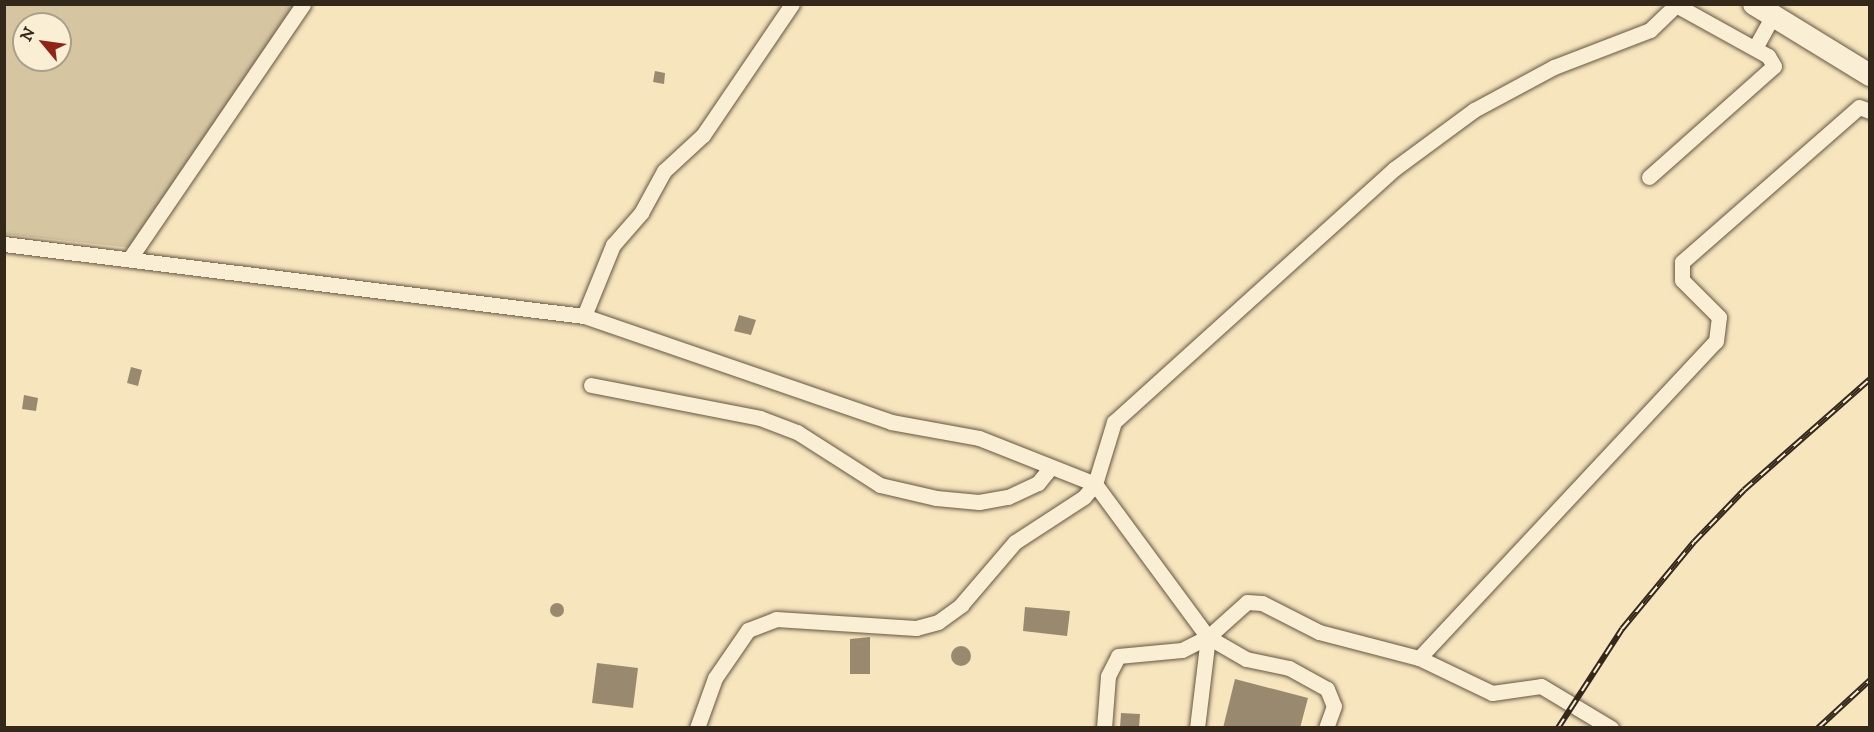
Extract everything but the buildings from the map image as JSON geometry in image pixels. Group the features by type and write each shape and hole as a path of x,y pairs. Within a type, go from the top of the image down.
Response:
{"main road":[{"path":"1764,10 1867,70"}],"street":[{"path":"130,258 303,4"},
{"path":"584,316 614,245 641,213 664,171 703,135 792,4"},
{"path":"698,728 715,678 748,630 776,619 891,629 938,622 980,585 1015,542 1084,497 1095,484 1113,422 1394,169 1474,110 1554,67 1650,30 1676,5 1773,60 1770,74 1649,177"},
{"path":"1755,48 1764,10"},
{"path":"1419,658 1716,341 1719,317 1683,280 1682,262 1859,107 1869,111"},
{"path":"4,244 130,258 407,298 584,316 891,422 979,438 1095,484 1208,637 1246,659 1289,668 1327,689 1334,706 1326,728"},
{"path":"591,385 760,418 797,432 880,484 936,498 1008,497 1038,483 1050,468"},
{"path":"1104,728 1107,676 1118,656 1182,650 1208,637 1238,607 1255,602 1319,632 1419,658 1492,693 1541,686 1611,728"},
{"path":"1197,728 1208,637"}],"shaded area":[{"path":"4,5 297,5 131,248 5,234"}],"railway":[{"path":"1558,728 1622,629 1694,542 1744,490 1870,379"},
{"path":"1818,728 1870,680"}]}
